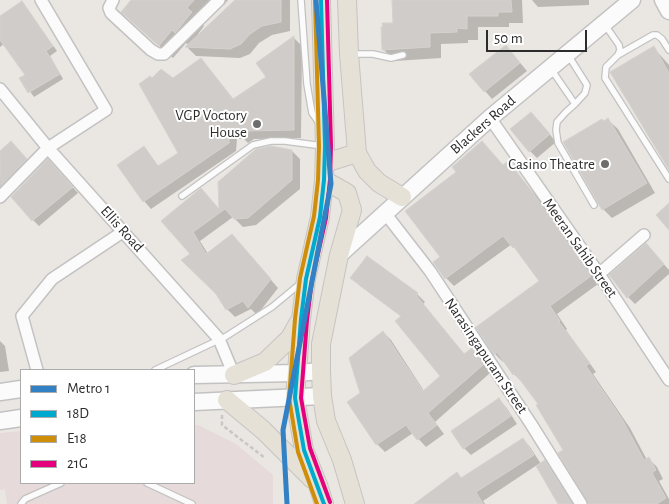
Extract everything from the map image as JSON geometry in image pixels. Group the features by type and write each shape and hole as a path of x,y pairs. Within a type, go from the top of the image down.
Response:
{"main road":[{"path":"321,0 325,155 320,218 306,279 301,319 295,398 304,450 324,504"},
{"path":"347,0 349,54 357,153 367,172 379,183 402,197"},
{"name":"Blackers Road","path":"339,255 490,118 632,0"},
{"path":"663,0 669,11"},
{"path":"325,155 357,153"},
{"path":"325,155 348,194 352,210 339,255 321,344 322,396 326,421 342,460 356,504"},
{"path":"234,375 265,362 290,338 301,319"},
{"path":"195,374 234,375 321,371"},
{"path":"0,392 20,389"},
{"path":"195,402 322,396"},
{"path":"224,401 263,430 318,485"},
{"path":"0,421 20,418"}],"street":[{"path":"0,197 48,148 106,110 41,0"},
{"path":"113,0 109,8 111,13 151,50 158,54 164,54 219,0"},
{"name":"Ellis Road","path":"0,89 48,148 219,339 234,375"},
{"name":"Meeran Sahib Street","path":"490,118 669,380"},
{"name":"Narasingapuram Street","path":"385,213 430,271 526,416 581,504"},
{"path":"37,369 22,316 52,280 124,231"},
{"path":"598,274 644,236"}],"lane":[{"path":"301,0 312,114 325,155"},
{"path":"604,23 619,45 618,55"},
{"path":"669,50 662,39 657,35 653,35 618,55 606,67 605,78 669,179"},
{"path":"567,53 587,85 585,92 576,104 557,122 558,143 594,206"},
{"path":"349,54 373,54 391,58 403,54"},
{"path":"550,67 576,104"},
{"path":"182,196 253,145 271,141 285,141 325,155"},
{"path":"157,369 225,337 272,307 306,279"},
{"path":"20,504 25,499 59,484"},
{"path":"150,484 192,504"}],"path":[{"path":"224,401 222,425 265,458"}],"shaded area":[{"path":"195,425 198,425 236,444 273,475 273,504 7,504 5,489 0,490 0,433 20,431 20,484 195,484"}],"building":[{"path":"131,0 194,0 187,8 192,12 175,33 172,30 159,46 121,12"},
{"path":"235,0 281,0 281,22 262,26 250,34 241,44 230,49 185,47"},
{"path":"392,0 511,0 512,12 498,12 498,16 467,16 467,29 457,28 457,32 430,33 430,47 382,50 382,23 393,23"},
{"path":"22,1 53,46 46,51 60,74 28,93 19,78 25,75 0,40 0,16"},
{"path":"294,36 294,130 245,131 239,136 239,132 229,132 229,143 143,202 117,165 144,146 158,166 178,153 139,84 150,76 152,78 161,69 173,78 201,58 233,99 266,77 256,63"},
{"path":"506,45 520,63 484,92 469,74"},
{"path":"654,46 669,73 669,170 610,72"},
{"path":"531,112 550,134 529,152 510,129"},
{"name":"Casino Theatre","path":"608,118 647,183 602,210 563,142 602,119 604,121"},
{"path":"11,141 27,159 1,186 0,151"},
{"path":"482,141 503,165 508,161 591,276 550,306 559,322 590,363 586,366 622,419 644,460 649,457 656,470 652,473 666,498 657,504 588,504 558,453 563,450 536,405 538,404 515,373 513,375 497,352 494,355 476,327 539,281 514,247 503,236 445,279 433,262 440,257 405,211 456,172 452,167"},
{"path":"271,146 292,150 292,180 248,218 234,219 225,209 193,232 206,254 232,234 271,279 248,308 243,301 226,310 216,294 181,260 190,254 161,221 201,188 219,209 218,182 256,149"},
{"path":"48,159 73,187 32,221 11,197"},
{"path":"669,203 669,230 656,215"},
{"path":"646,243 664,264 627,298 609,275"},
{"path":"367,256 418,293 416,295 464,354 472,348 483,365 428,413 437,425 417,440 406,425 376,445 347,402 360,393 349,358 383,331 423,391 440,376 395,321 401,316 350,278"},
{"path":"499,398 511,416 463,449 451,431"},
{"path":"523,438 534,455 476,492 483,504 414,504 457,472 461,478"},
{"path":"545,460 572,504 558,504 536,466"}],"metro line":[{"name":"1","path":"287,504 283,430 331,184 316,0"}],"transit line":[{"name":"E18","path":"315,0 319,146 318,180 314,216 300,278 289,398 298,452 317,504"},
{"name":"18D","path":"321,0 325,146 324,180 320,217 306,279 295,398 304,450 324,504"},
{"name":"21G","path":"327,0 331,146 330,180 326,218 312,280 301,398 310,448 330,502"}],"place":[{"name":"VGP Voctory House","path":"257,124"},
{"name":"Casino Theatre","path":"605,164"}]}
